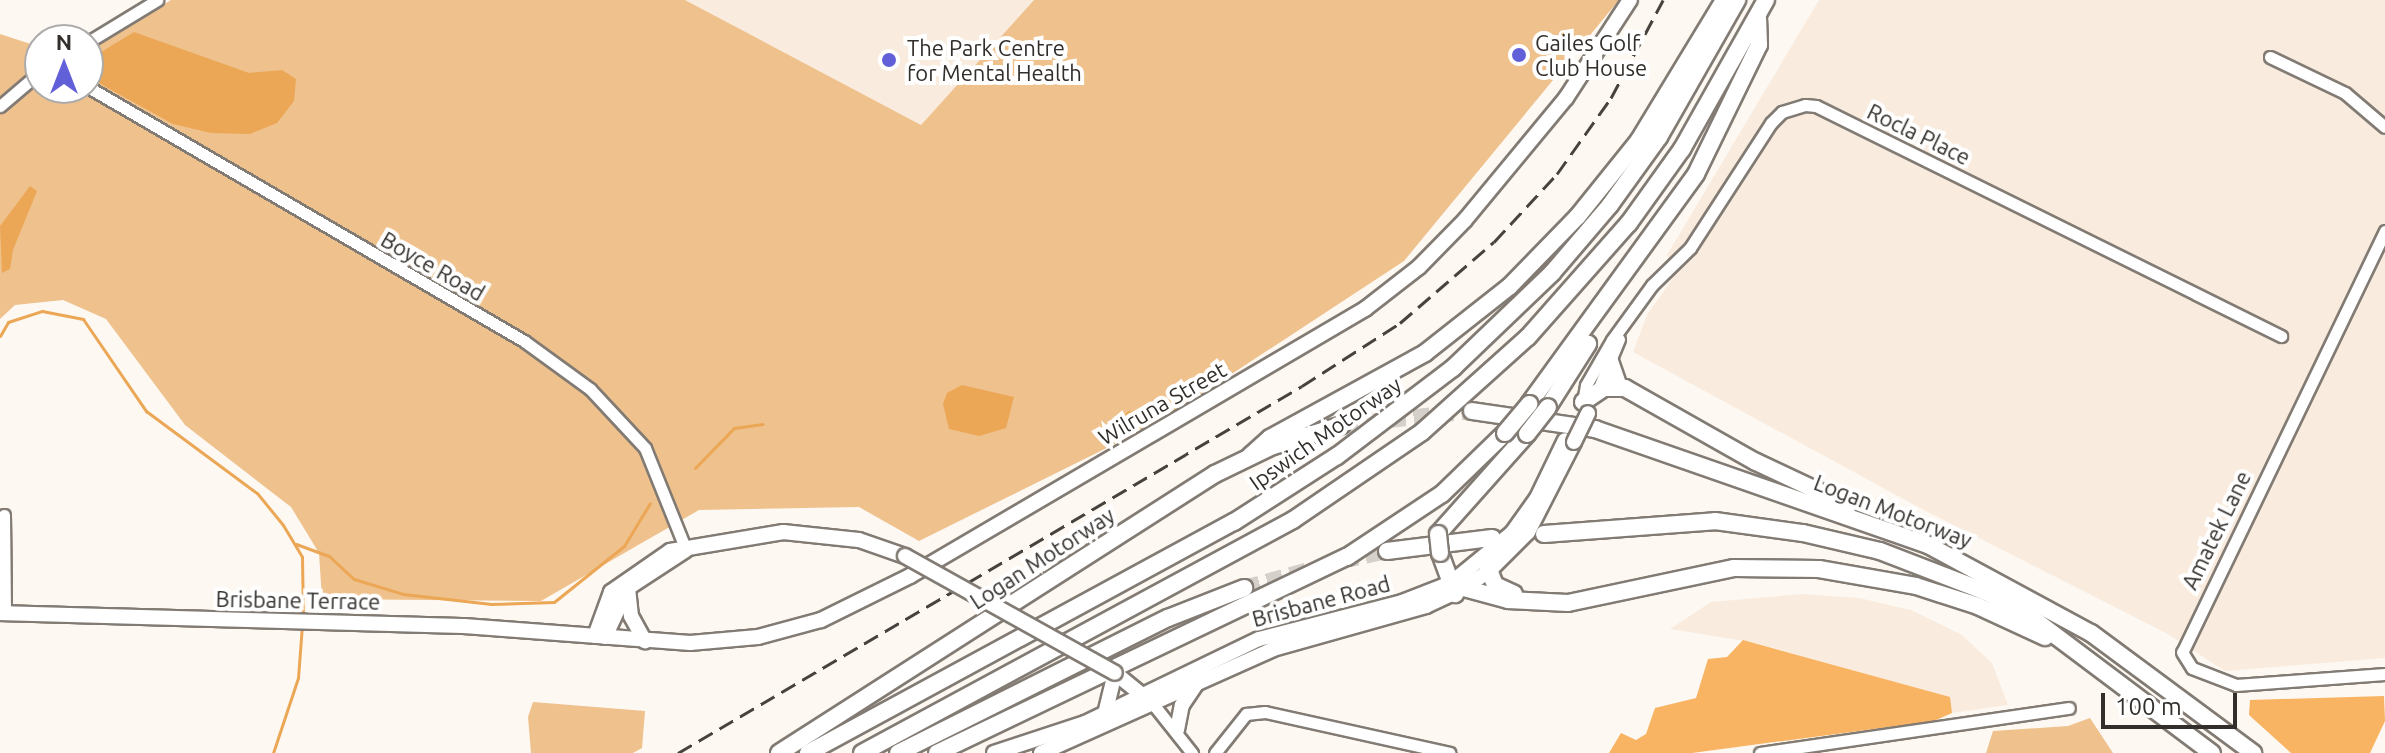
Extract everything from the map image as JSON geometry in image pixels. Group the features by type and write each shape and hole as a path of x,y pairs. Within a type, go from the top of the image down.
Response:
{"highway":[{"path":"1250,456 1270,438 1425,353 1535,263 1657,115 1724,0"},
{"name":"Ipswich Motorway","path":"808,753 1234,522 1337,456 1442,377 1520,305 1610,205 1659,137 1737,0"},
{"path":"862,753 1293,520 1422,432 1528,337 1629,223 1682,149 1766,0"},
{"path":"937,753 1347,557 1442,494 1505,433 1599,313 1718,134 1759,45 1758,18"},
{"path":"1599,313 1594,335 1548,407 1438,534 1440,553 1456,588 1526,601 1585,601 1734,568 1819,569 1916,586 1978,606 2046,638 2062,638"},
{"path":"1610,361 1619,387"},
{"path":"1583,409 1598,390 1619,387 1756,462 1882,519 1889,529"},
{"name":"Logan Motorway","path":"1472,411 1579,424 1889,529 2057,612 2155,677 2253,753"},
{"name":"Logan Motorway","path":"779,753 1189,489 1250,456 1342,425"},
{"name":"Logan Motorway","path":"1544,534 1715,521 1827,537 1962,581 2062,638 2212,753"},
{"path":"1387,551 1492,538"},
{"path":"1487,566 1498,588 1526,601"},
{"path":"898,753 1168,618 1244,588"}],"main road":[{"name":"Wilruna Street","path":"600,637 645,641 758,637 864,602 1365,309 1419,267 1465,220 1566,98 1630,0"},
{"name":"Brisbane Road","path":"994,753 1014,751 1105,714 1196,683 1302,639 1418,609 1456,588 1487,566 1530,509 1570,441 1583,409"},
{"path":"600,637 602,607 619,583 660,556 735,536 783,532 859,540 905,556 1116,677 1148,700"},
{"path":"600,637 628,588 686,550"},
{"path":"628,588 631,616 645,641"},
{"name":"Brisbane Road","path":"1041,753 1148,700 1259,639 1456,588"},
{"name":"Brisbane Terrace","path":"3,613 331,623 600,637"},
{"path":"1105,714 1116,677"},
{"path":"1177,730 1182,705 1196,683"}],"street":[{"path":"104,32 157,0"},
{"path":"2270,57 2345,93 2385,127"},
{"path":"0,106 24,86"},
{"name":"Boyce Road","path":"104,96 524,341 590,389 645,448 686,550"},
{"name":"Rocla Place","path":"1583,409 1586,385 1652,285 1690,248 1771,123 1782,112 1805,105 1816,106 2281,336"},
{"name":"Amatek Lane","path":"2385,231 2182,652 2192,668 2236,685 2385,674"},
{"name":"Rocla Place","path":"1598,390 1621,331"},
{"path":"3,613 4,515"},
{"path":"1148,700 1177,730 1192,753"},
{"path":"1760,753 2069,708"},
{"path":"1215,753 1246,714 1265,712 1450,753"}],"shaded area":[{"path":"171,0 685,0 921,125 1034,0 1619,0 1404,261 1157,423 919,541 859,507 699,510 541,601 322,599 319,553 291,507 185,425 106,319 63,300 15,305 0,319 0,34 24,42 24,104 104,104 104,40"},
{"name":"The Park Centre for Mental Health","path":"685,0 1034,0 921,125"},
{"path":"1819,0 2385,0 2385,658 2225,671 2166,633 1920,508 1633,352 1647,315 1675,275 1667,255"},
{"path":"134,32 249,73 282,70 296,79 294,101 277,123 250,134 211,133 173,124 104,86 104,50"},
{"path":"30,186 37,191 13,250 10,269 2,273 0,226"},
{"path":"962,385 1014,397 1006,428 979,436 949,429 943,404 947,393"},
{"path":"1129,411 1139,413 1143,423 1131,432 1115,434 1114,423"},
{"path":"1802,594 1859,598 1911,610 1962,635 1992,663 2008,705 1952,713 1949,697 1751,642 1670,629 1711,602"},
{"path":"1743,640 1950,697 1952,713 1934,721 1692,753 1609,753 1621,733 1636,740 1646,734 1655,708 1696,698 1708,659 1727,657"},
{"path":"2384,696 2385,721 2370,753 2291,753 2249,715 2250,700"},
{"path":"533,702 645,711 642,748 633,753 531,753 528,717"},
{"path":"2090,718 2113,753 1986,753 1993,731 2068,726"}],"waterway":[{"path":"0,336 8,322 42,311 83,319 146,411 257,493 283,525 302,557 303,618"},
{"path":"695,468 734,428 763,424"},
{"path":"296,544 329,556 354,579 403,594 491,604 554,602 624,546 650,503"},
{"path":"273,753 298,678 302,625"}],"tunnel":[{"path":"1342,425 1472,411"},
{"path":"1342,561 1387,551"},
{"path":"1244,588 1312,569"}],"railway":[{"path":"678,753 1302,386 1400,323 1494,242 1557,174 1611,98 1663,0"}],"place":[{"name":"Gailes Golf Club House","path":"1519,55"},
{"name":"The Park Centre for Mental Health","path":"889,60"}]}
